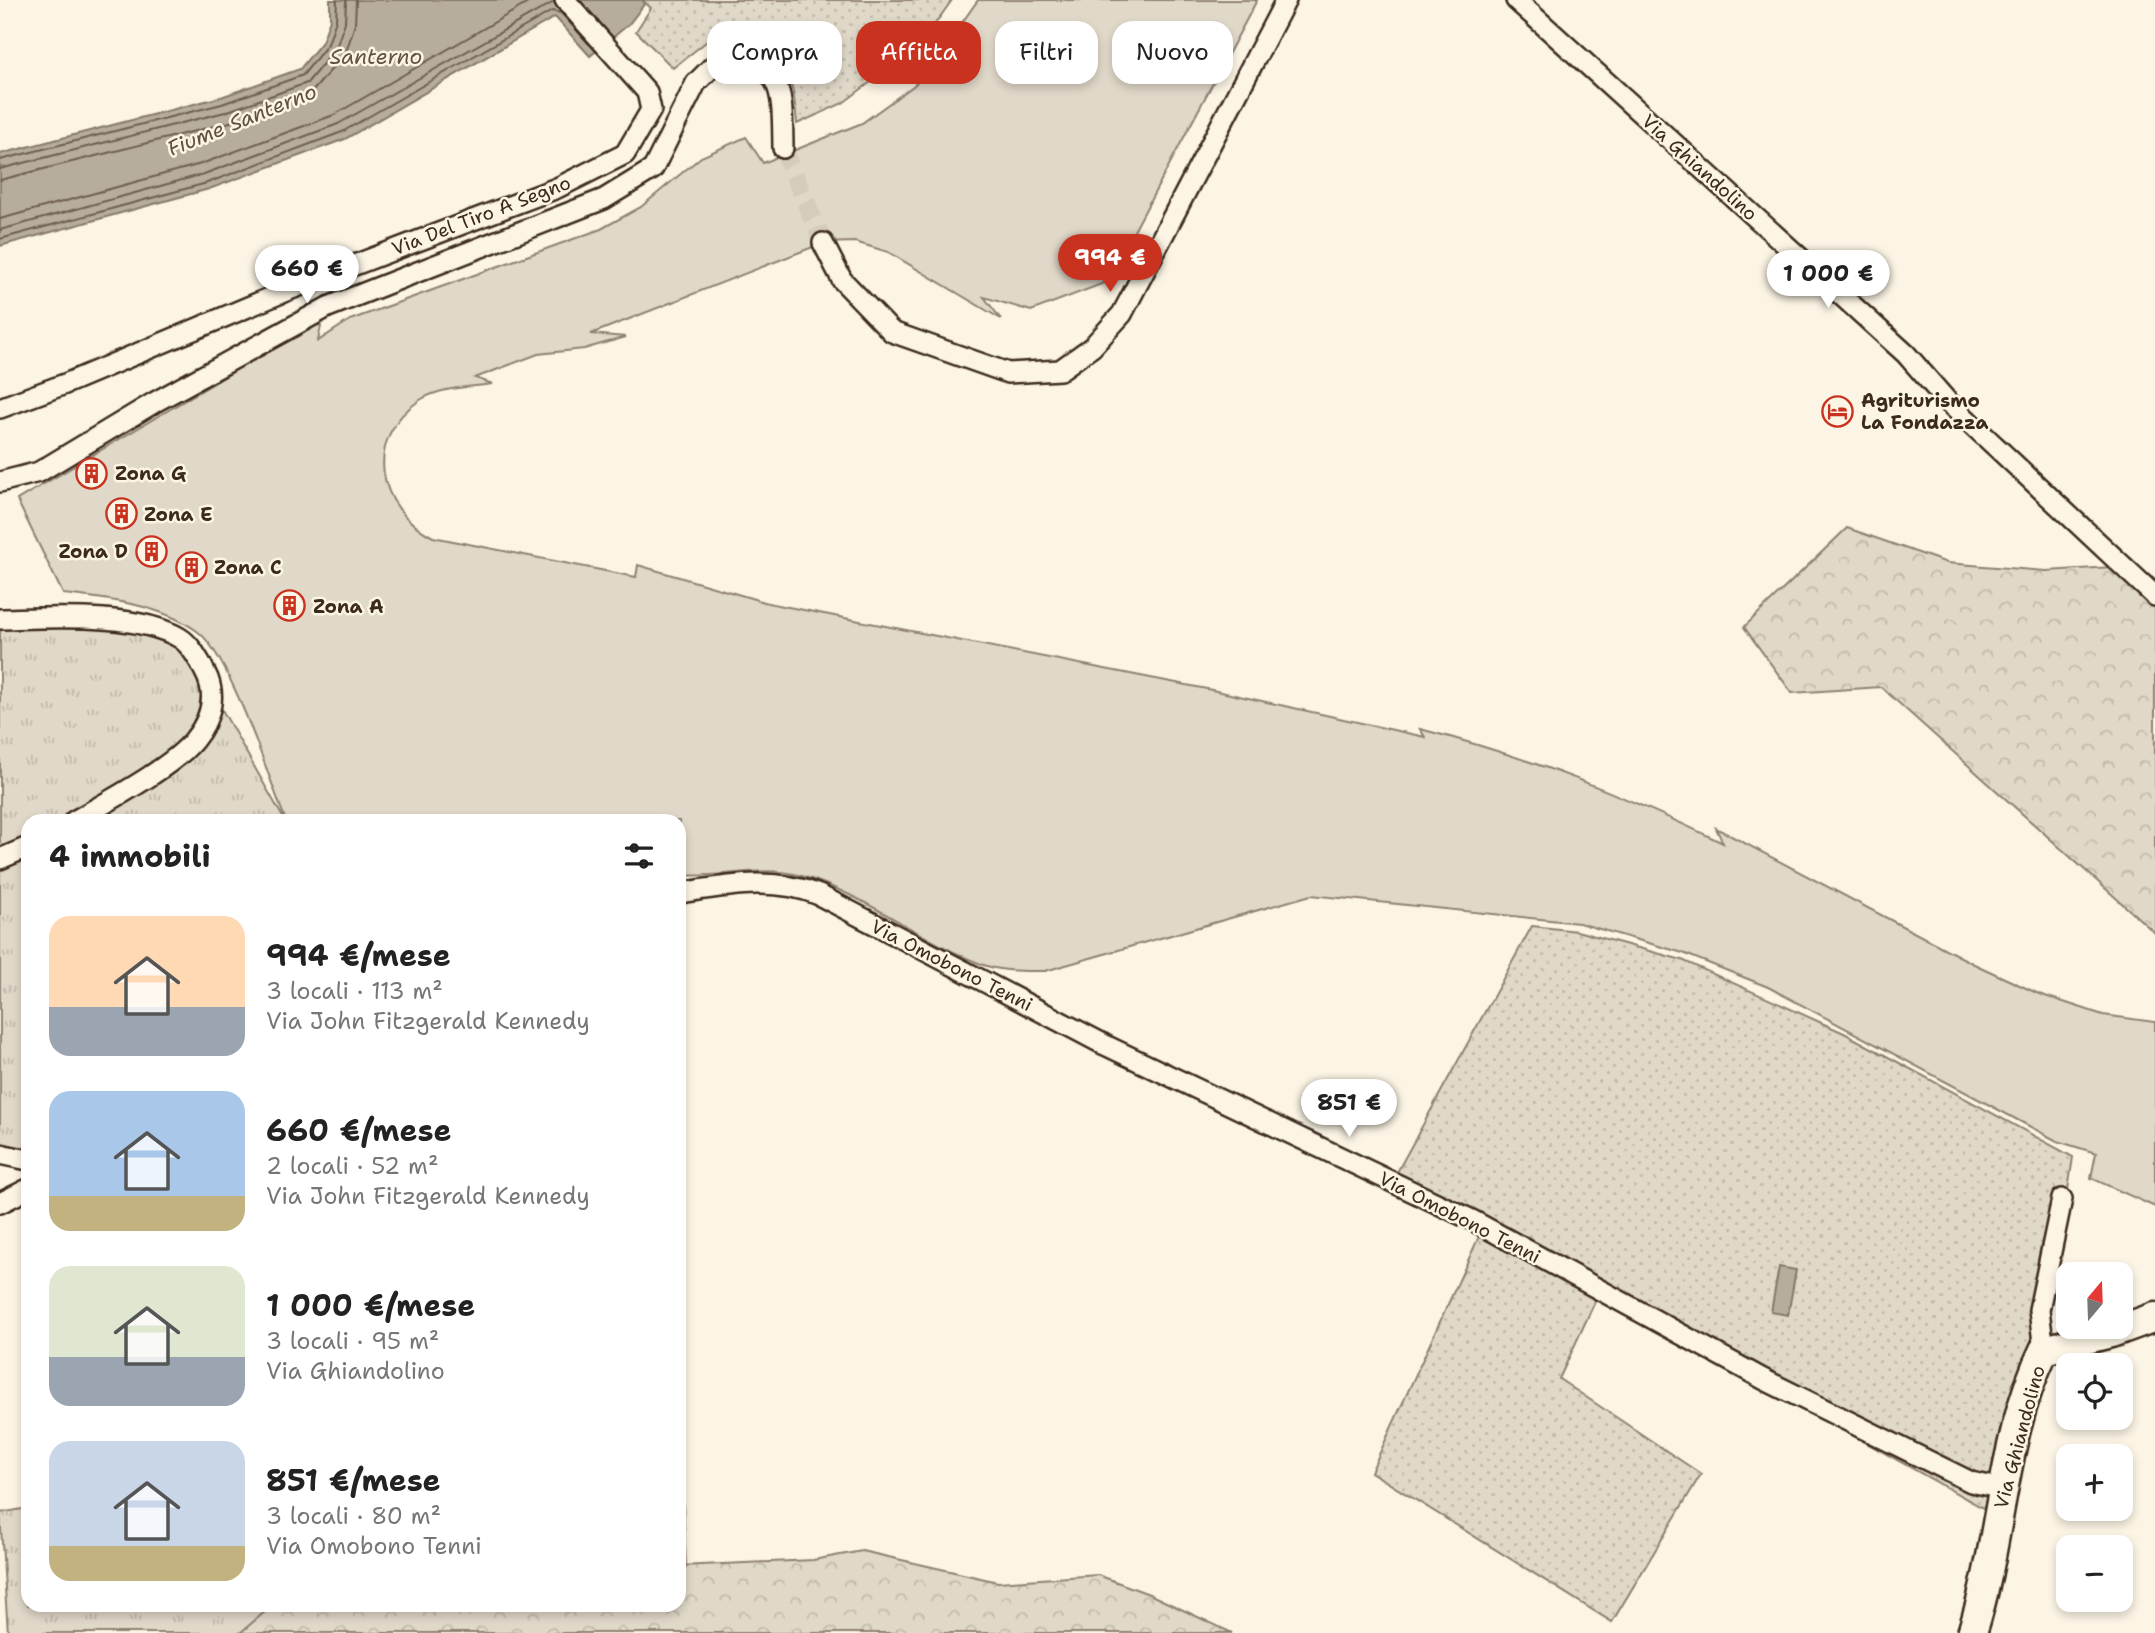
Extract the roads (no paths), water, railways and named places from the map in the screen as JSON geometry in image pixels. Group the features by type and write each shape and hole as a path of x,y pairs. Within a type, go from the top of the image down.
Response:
{"street":[{"name":"Via Del Tiro A Segno","path":"0,408 65,384 286,291 556,188 625,154 651,110 647,92 565,0"},
{"path":"823,243 842,280 892,332 1008,373 1060,370 1092,347 1122,314 1286,0"},
{"name":"Via Ghiandolino","path":"1517,0 1906,354 1947,401 2155,596"},
{"path":"0,482 39,472 155,402 328,307 604,199 653,169 696,83 722,57 758,63 775,78 782,114 783,148"},
{"path":"0,620 79,617 156,628 182,639 200,662 212,684 211,713 193,742 148,777 86,814"},
{"path":"0,859 21,850"},
{"name":"Via Omobono Tenni","path":"686,892 768,883 797,886 819,895 1105,1045 1472,1220 1763,1379 1970,1482 2003,1489"},
{"path":"0,1154 21,1158"},
{"path":"0,1203 21,1192"},
{"name":"Via Ghiandolino","path":"1972,1633 1980,1607 2003,1489 2033,1372 2044,1350 2039,1310 2062,1199"},
{"path":"2044,1350 2111,1333 2155,1317"}],"water":[{"name":"Santerno","path":"330,0 642,0 645,3 629,24 590,56 555,17 345,139 209,189 0,246 0,154 221,97 300,69 322,42 330,19"},
{"path":"1779,1267 1796,1270 1788,1315 1771,1312"}],"tunnel":[{"path":"783,148 823,243"}],"place":[{"name":"Agriturismo La Fondazza","path":"1838,411"},
{"name":"Zona G","path":"92,473"},
{"name":"Zona E","path":"121,514"},
{"name":"Zona D","path":"151,551"},
{"name":"Zona C","path":"191,567"},
{"name":"Zona A","path":"290,606"}],"water label":[{"name":"Fiume Santerno","path":"242,120"}]}
